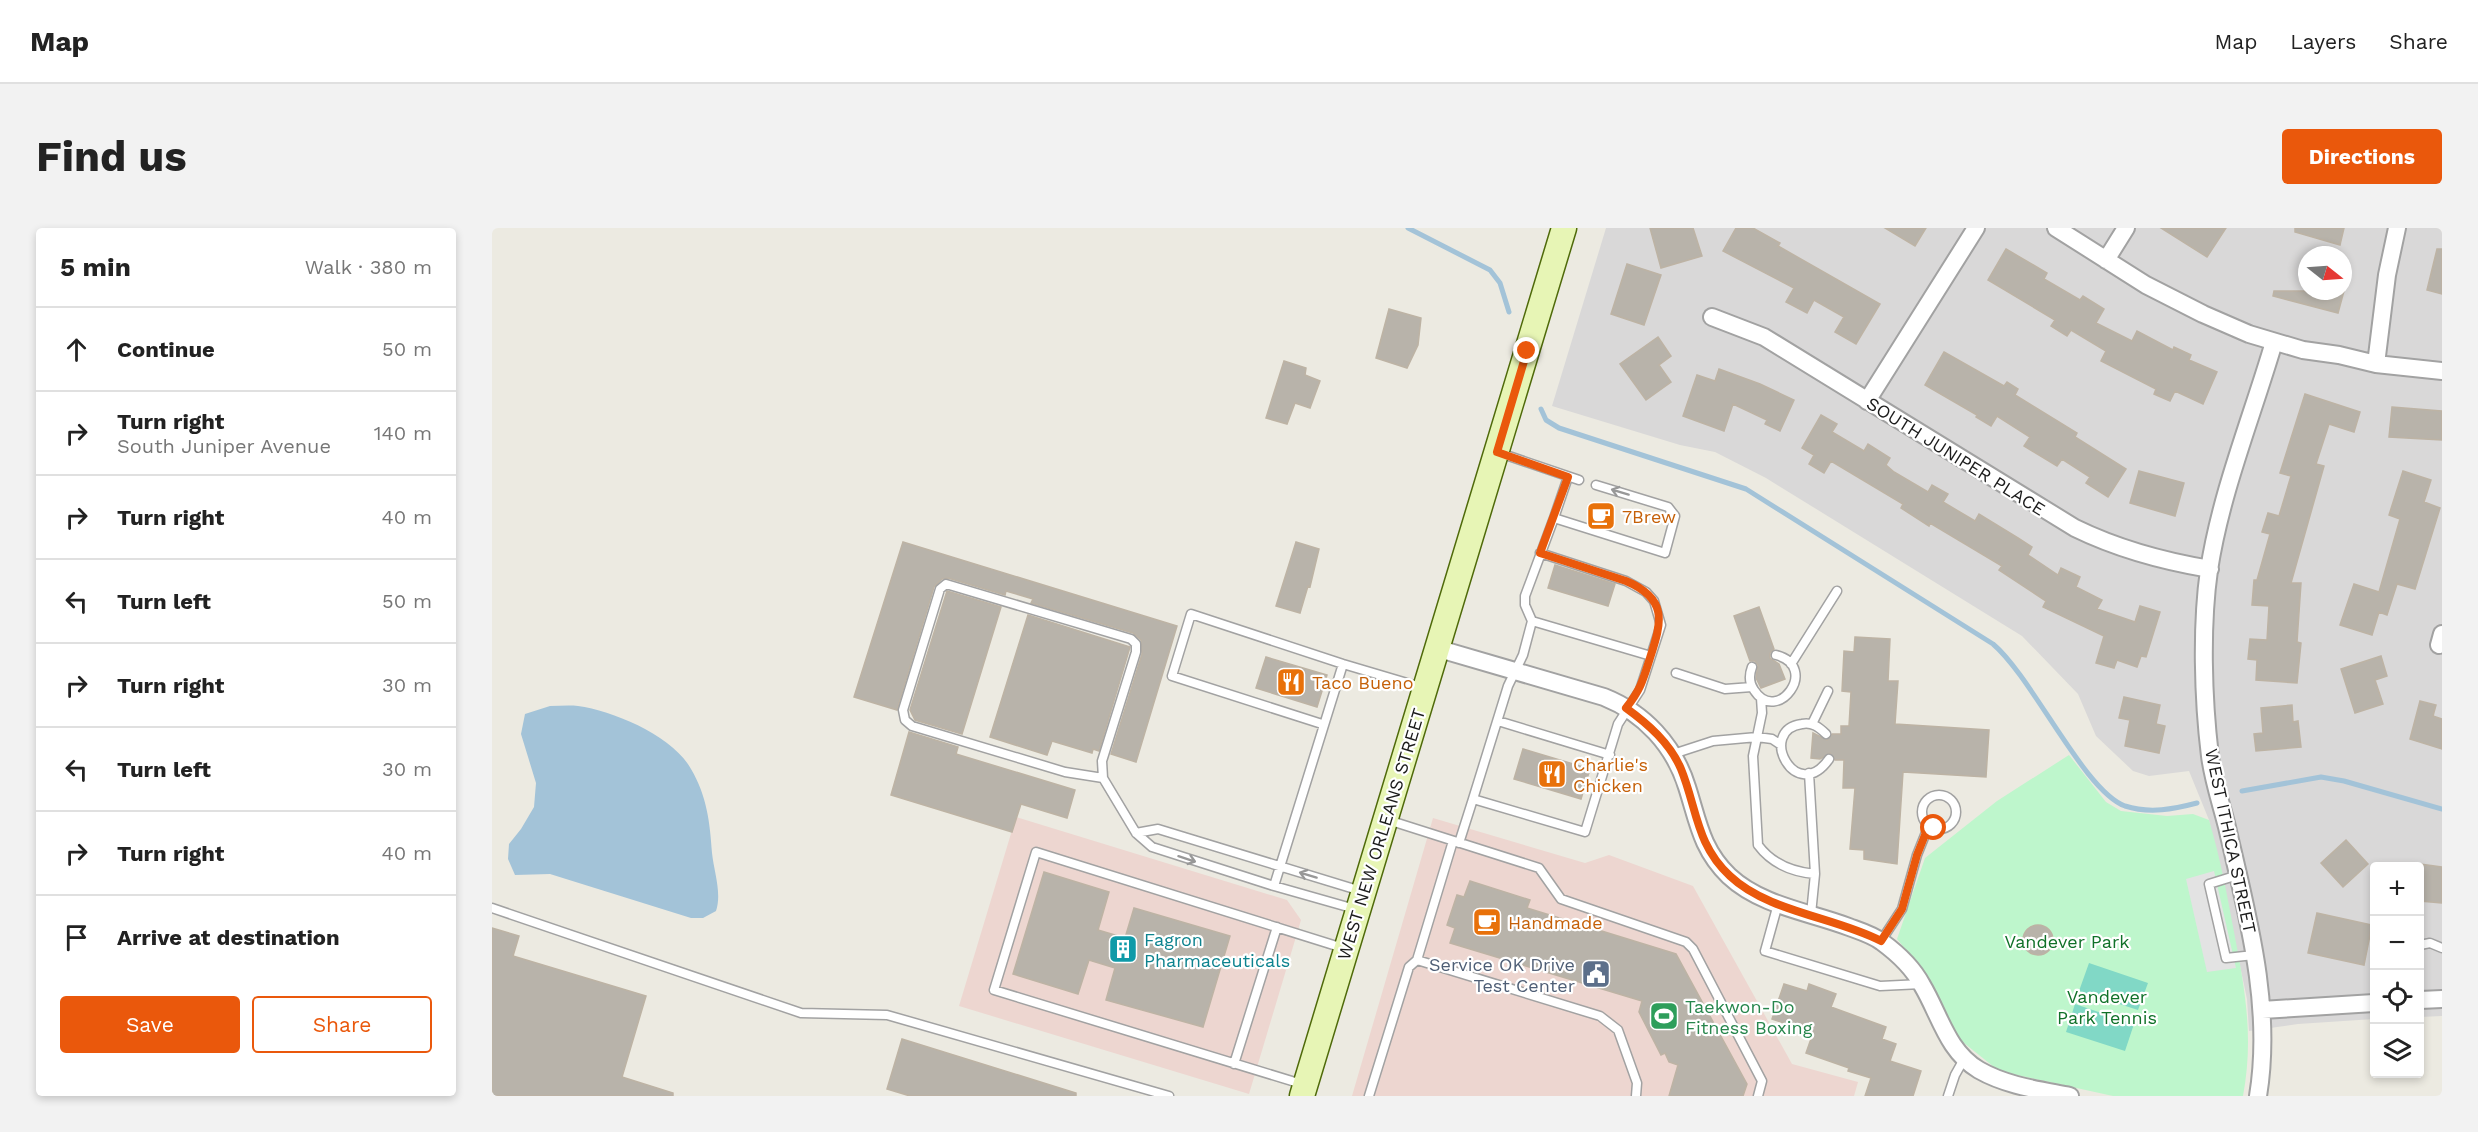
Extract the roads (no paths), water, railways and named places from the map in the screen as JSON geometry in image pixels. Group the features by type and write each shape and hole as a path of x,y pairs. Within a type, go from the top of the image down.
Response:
{"main road":[{"name":"WEST NEW ORLEANS STREET","path":"1303,1090 1564,228"}],"street":[{"path":"1867,401 1976,228"},
{"path":"2056,228 2146,285 2203,314 2274,342 2376,364 2442,370"},
{"path":"2106,260 2126,228"},
{"path":"2376,364 2386,275 2397,228"},
{"name":"SOUTH JUNIPER PLACE","path":"1712,317 1764,337 2075,528 2137,553 2174,563 2210,569"},
{"name":"WEST ITHICA STREET","path":"2258,1096 2262,1010 2238,875 2210,757 2204,625 2210,569 2230,483 2274,342"},
{"path":"1436,648 1604,697 1626,708 1646,722 1673,754 1688,787 1702,839 1729,876 1749,891 1778,904 1866,933 1881,941 1909,966 1922,984 1951,1044 1978,1070 1999,1080 2070,1096"},
{"path":"2424,1000 2442,999"},
{"path":"2262,1010 2370,1003"}],"lane":[{"path":"1497,452 1579,480"},
{"path":"1370,1096 1409,967 1417,960 1523,654 1532,621 1525,605 1525,596 1568,477"},
{"path":"1554,518 1665,553 1675,516 1668,507 1596,485"},
{"path":"1473,799 1585,832 1610,754 1617,724 1640,690 1660,625 1656,606 1647,592 1626,581 1540,553"},
{"path":"1103,778 1065,772 912,726 905,720 903,710 940,589 946,584 955,585 1131,639 1136,644 1136,652 1102,761 1103,778 1136,833 1152,848 1274,886 1361,901"},
{"path":"1791,664 1837,591"},
{"path":"1323,724 1172,676 1191,614 1342,664 1425,688"},
{"path":"1532,621 1651,656"},
{"path":"1761,698 1777,701 1790,693 1796,678 1791,664 1776,655"},
{"path":"1274,886 1342,664"},
{"path":"1752,668 1750,680 1752,687 1761,698 1762,712 1753,756 1758,845 1764,853 1786,868 1799,873 1815,874"},
{"path":"1676,673 1725,689 1752,687"},
{"path":"1812,724 1828,691"},
{"path":"1498,721 1610,754"},
{"path":"1826,734 1812,724 1795,725 1783,737 1781,753 1788,766 1802,773 1817,771 1829,759"},
{"path":"1673,754 1713,741 1757,737 1772,739 1781,745"},
{"path":"1809,773 1815,874 1811,914"},
{"path":"1937,795 1948,797 1956,811 1953,821 1944,828 1929,825 1923,816 1924,805 1931,797 1937,795"},
{"path":"1385,819 1539,868 1561,899 1686,942 1693,949 1762,1081 1758,1096"},
{"path":"1881,941 1902,909 1917,855 1929,825"},
{"path":"1136,833 1158,829 1280,866 1361,901"},
{"path":"1303,1090 1234,1064 994,990 1036,852 1347,949"},
{"path":"2238,875 2209,884 2226,958 2254,955"},
{"path":"1778,904 1765,951 1880,986 1922,984"},
{"path":"492,908 801,1012 887,1015 1169,1096"},
{"path":"1234,1064 1277,927"},
{"path":"2424,944 2430,943 2442,948"},
{"path":"1417,960 1600,1016 1618,1030 1637,1083 1636,1096"},
{"path":"1948,1096 1954,1075 1964,1059"}],"waterway":[{"path":"1408,228 1490,270 1500,283 1509,312"},
{"path":"1541,409 1546,420 1559,428 1746,489 1993,644 2025,682 2093,779 2109,796 2125,806 2153,810 2171,809 2197,803"},
{"path":"2242,791 2321,777 2344,781 2442,809"}],"place":[{"name":"7Brew","path":"1601,516"},
{"name":"Taco Bueno","path":"1291,682"},
{"name":"Charlie's Chicken","path":"1552,774"},
{"name":"Handmade","path":"1487,922"},
{"name":"Fagron Pharmaceuticals","path":"1123,949"},
{"name":"Service OK Drive Test Center","path":"1596,974"},
{"name":"Taekwon-Do Fitness Boxing","path":"1664,1016"}],"park label":[{"name":"Vandever Park","path":"2067,941"},
{"name":"Vandever Park Tennis","path":"2107,1006"}]}
